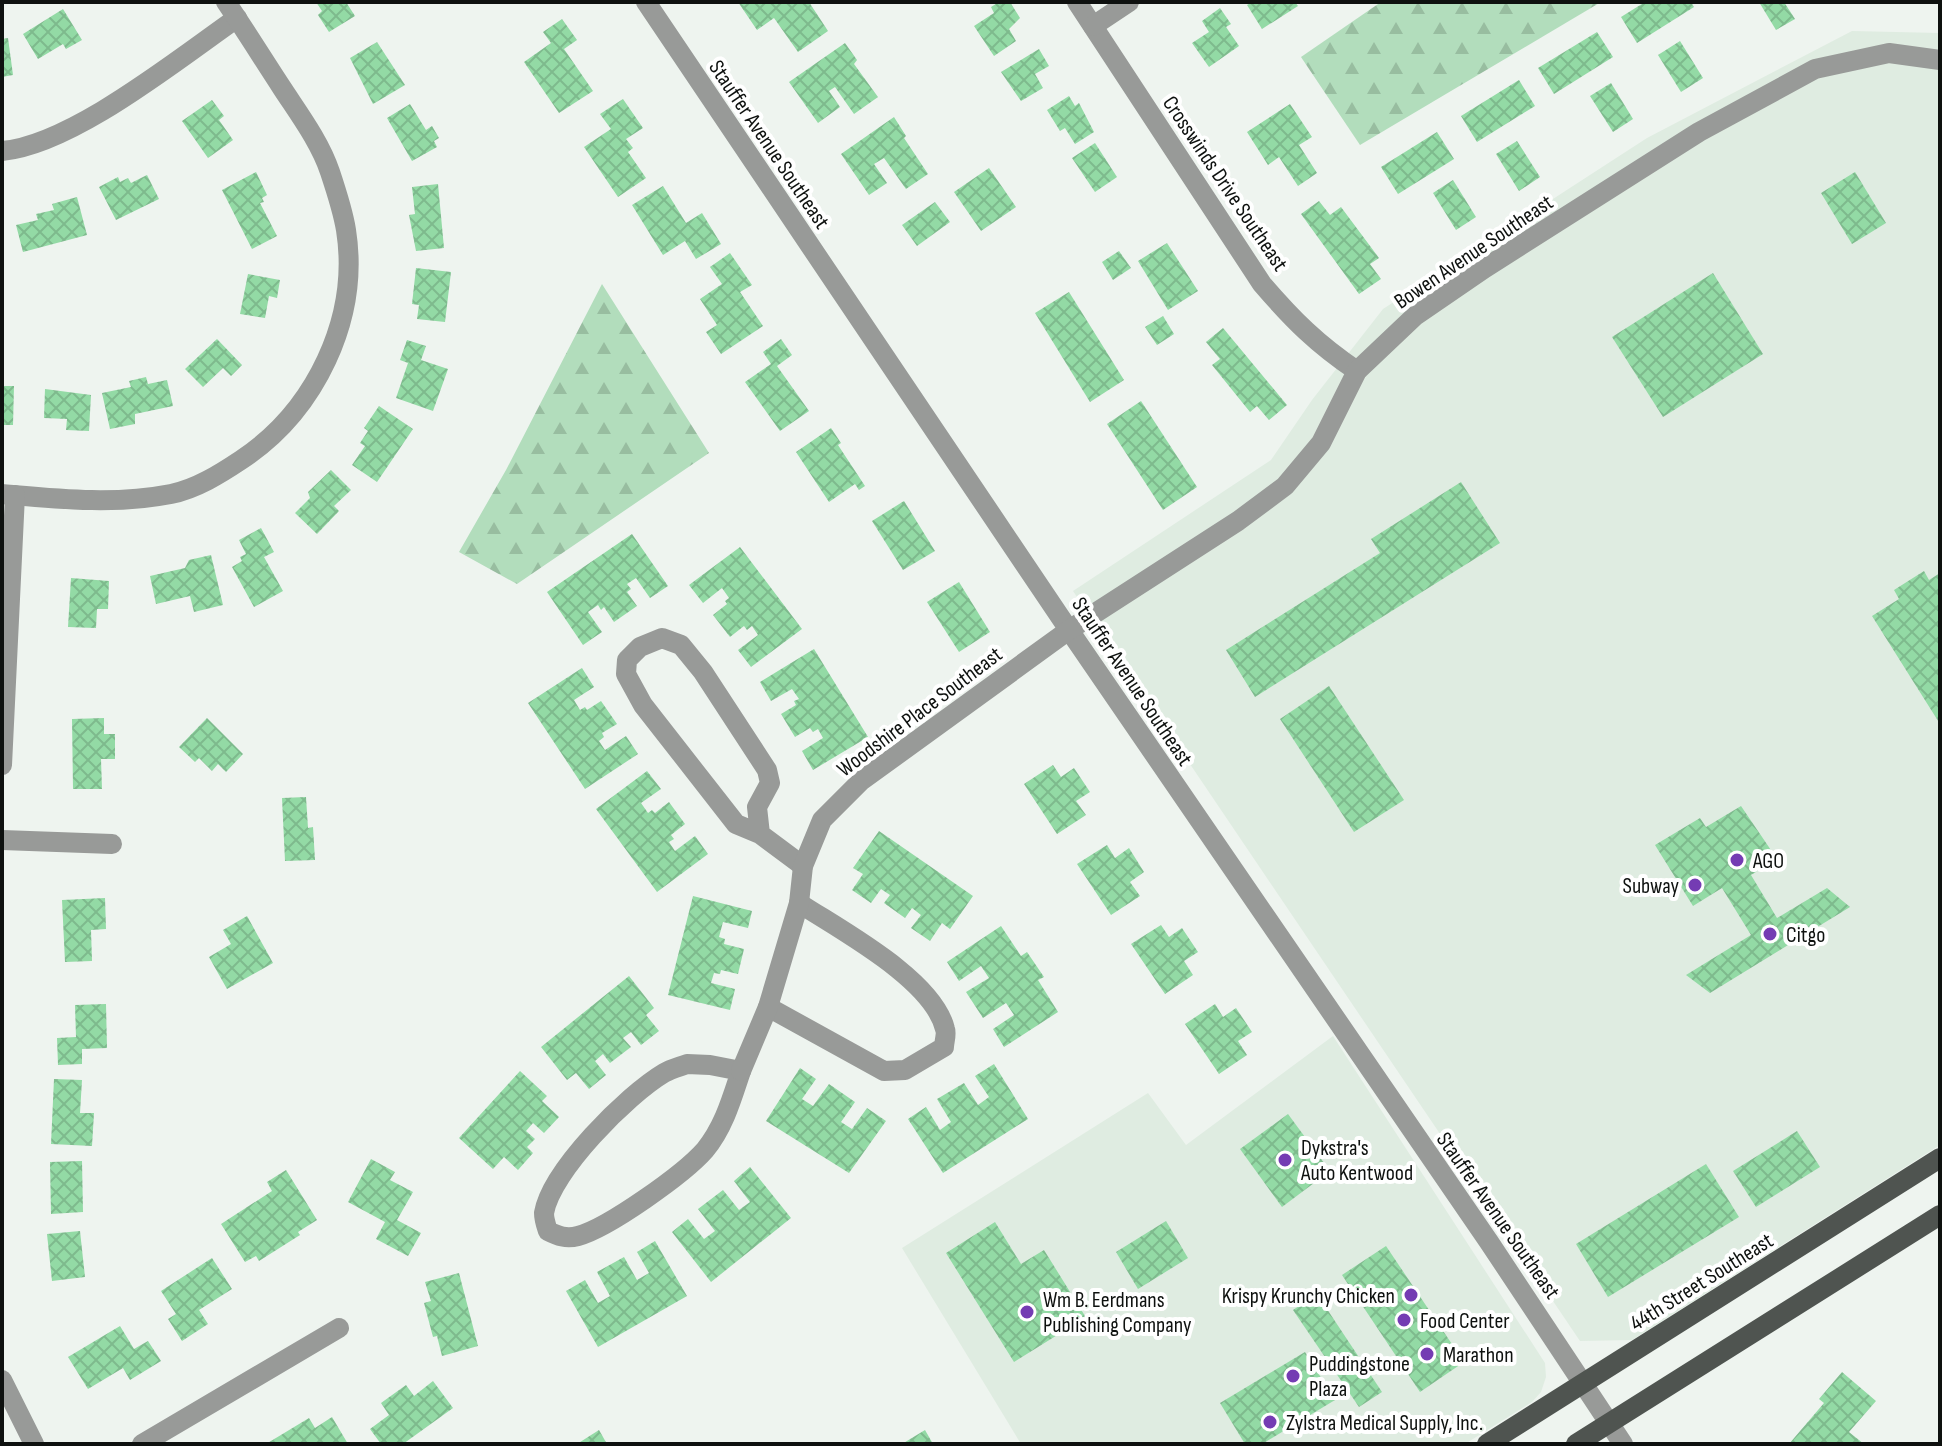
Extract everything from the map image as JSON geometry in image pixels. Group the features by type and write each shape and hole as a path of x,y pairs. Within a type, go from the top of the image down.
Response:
{"main road":[{"name":"44th Street Southeast","path":"1487,1444 1940,1158"},
{"path":"1576,1444 1940,1215"}],"street":[{"name":"Stauffer Avenue Southeast","path":"646,2 1069,630 1585,1383 1623,1444"},
{"name":"Crosswinds Drive Southeast","path":"1077,2 1262,284 1295,323 1319,345 1357,371"},
{"path":"1093,26 1129,2"},
{"path":"2,151 24,147 77,125 231,10 300,115 324,158 346,231 347,287 337,336 319,376 282,426 255,451 216,477 174,493 103,502 9,495 2,765"},
{"name":"Bowen Avenue Southeast","path":"1069,630 1238,521 1285,486 1321,443 1357,371 1415,316 1485,268 1699,132 1815,69 1889,53 1940,60"},
{"name":"Woodshire Place Southeast","path":"741,1071 687,1064 666,1072 638,1091 614,1113 562,1172 549,1197 544,1217 548,1231 560,1238 578,1236 615,1218 658,1190 705,1150 725,1118 768,1007 799,903 803,866 822,820 861,781 1069,630"},
{"path":"760,834 757,807 770,783 767,770 703,672 681,645 662,638 640,647 627,660 626,674 643,705 736,824 760,834 803,866"},
{"path":"2,840 112,844"},
{"path":"768,1007 884,1071 905,1070 944,1047 946,1030 932,1003 908,976 799,903"},
{"path":"142,1444 339,1328"},
{"path":"2,1380 34,1444"}],"shaded area":[{"path":"1852,31 1940,33 1940,1145 1632,1340 1580,1341 1073,591 1271,460 1312,400 1383,309 1647,138"},
{"path":"1333,1036 1545,1363 1546,1377 1541,1392 1532,1402 1465,1444 1021,1444 902,1248 1148,1093 1186,1145"}],"green space":[{"path":"1381,2 1601,2 1360,145 1301,57"},
{"path":"602,284 709,453 517,584 459,552 506,470"}],"building":[{"path":"316,2 346,2 355,16 329,32 318,15 322,11"},
{"path":"738,2 809,2 828,31 798,52 774,18 757,30"},
{"path":"999,2 1010,2 1020,18 1009,29 1016,41 994,56 974,26 994,13 991,7"},
{"path":"1252,2 1295,2 1298,6 1262,29 1247,5"},
{"path":"1645,2 1691,2 1694,7 1637,43 1621,17"},
{"path":"1759,2 1784,2 1795,19 1776,30"},
{"path":"1220,8 1231,24 1226,27 1239,46 1209,67 1192,43 1209,32 1202,21"},
{"path":"63,9 82,40 66,49 63,44 38,59 23,34"},
{"path":"562,19 577,40 564,49 593,91 559,113 524,62 551,43 543,32"},
{"path":"1597,32 1613,57 1554,94 1538,68"},
{"path":"8,38 13,75 2,77 2,39"},
{"path":"1680,41 1703,78 1681,92 1658,55"},
{"path":"377,42 405,85 373,104 350,58"},
{"path":"845,43 857,60 854,64 878,97 854,114 835,87 829,91 840,107 818,123 789,82"},
{"path":"1039,49 1049,66 1035,74 1043,88 1021,101 1001,72"},
{"path":"1519,80 1535,106 1477,142 1461,116"},
{"path":"1611,83 1633,119 1613,132 1590,96"},
{"path":"1069,96 1075,106 1079,103 1094,132 1075,144 1065,128 1060,131 1047,110"},
{"path":"623,99 643,128 626,139 633,148 628,152 646,178 618,197 584,147 611,129 600,114"},
{"path":"212,100 224,116 219,120 233,140 208,158 182,121"},
{"path":"410,104 426,130 432,126 439,138 434,141 437,147 412,161 387,118"},
{"path":"1290,104 1312,137 1299,145 1317,173 1298,186 1279,157 1268,165 1247,132"},
{"path":"894,117 928,174 906,189 884,158 874,164 887,183 869,195 841,154"},
{"path":"1437,132 1454,159 1398,194 1381,167"},
{"path":"1517,141 1540,177 1519,191 1496,154"},
{"path":"1095,143 1117,177 1095,192 1072,158"},
{"path":"989,168 1016,207 981,231 954,192"},
{"path":"256,172 267,195 260,203 277,236 252,249 222,190"},
{"path":"1855,172 1886,223 1852,244 1821,193"},
{"path":"147,175 159,199 116,220 99,187 118,177 120,182 128,178 131,183"},
{"path":"1453,180 1476,217 1456,230 1433,193"},
{"path":"438,184 444,248 416,251 409,215 415,214 412,187"},
{"path":"663,186 686,223 702,213 721,244 696,259 685,241 663,255 632,205"},
{"path":"77,197 87,235 23,252 16,225 38,220 36,214 54,210 52,204"},
{"path":"1319,201 1330,215 1341,207 1379,258 1370,264 1381,279 1359,294 1301,214"},
{"path":"935,202 950,222 917,246 902,225"},
{"path":"1167,243 1198,291 1168,310 1138,261"},
{"path":"1119,251 1131,268 1113,280 1102,262"},
{"path":"730,253 752,285 740,292 763,326 721,354 706,332 717,325 700,299 722,284 710,267"},
{"path":"416,268 451,272 445,322 417,319 419,305 412,304"},
{"path":"1713,273 1763,354 1663,417 1612,337"},
{"path":"248,274 280,280 277,298 269,296 265,318 240,314"},
{"path":"1069,292 1124,380 1090,402 1035,313"},
{"path":"1163,316 1174,334 1157,345 1145,327"},
{"path":"1223,328 1287,405 1269,420 1257,406 1250,412 1212,365 1220,359 1206,342"},
{"path":"217,339 242,365 231,376 223,368 203,387 185,369"},
{"path":"781,339 792,355 777,366 809,411 780,431 745,382 771,364 763,352"},
{"path":"407,340 426,346 421,360 448,369 433,411 396,398 408,363 400,360"},
{"path":"146,377 148,384 167,380 173,406 135,414 135,424 110,429 102,393 131,387 129,381"},
{"path":"2,386 14,386 13,425 2,425"},
{"path":"45,389 91,395 89,431 66,430 67,419 44,418"},
{"path":"1141,401 1197,487 1163,510 1107,424"},
{"path":"379,406 413,429 377,482 352,465 365,446 360,443 368,431 364,428"},
{"path":"831,428 841,443 838,445 865,486 859,490 855,484 829,502 796,452"},
{"path":"331,470 351,490 334,506 339,511 317,534 295,513 310,498 308,492"},
{"path":"1461,482 1500,543 1255,697 1226,650 1380,553 1371,539"},
{"path":"904,501 935,551 903,570 872,521"},
{"path":"261,528 274,552 264,557 283,591 254,607 232,567 242,561 240,557 246,554 239,540"},
{"path":"632,534 668,586 650,598 636,578 627,584 631,589 627,592 637,606 614,622 604,607 601,610 598,605 588,612 602,632 583,645 547,592"},
{"path":"740,547 802,629 751,667 738,650 758,635 752,626 747,630 744,626 730,637 713,615 727,604 725,601 729,598 722,588 703,603 689,585"},
{"path":"211,555 223,605 194,612 190,596 156,604 150,576 185,568 189,560"},
{"path":"1924,571 1929,580 1940,573 1940,724 1872,616 1899,599 1894,590"},
{"path":"71,578 109,581 108,609 97,609 96,628 68,627"},
{"path":"959,582 990,632 959,652 927,602"},
{"path":"814,649 868,737 813,770 802,751 823,738 818,729 813,732 810,728 795,737 781,714 796,705 794,701 799,699 792,689 771,701 760,682"},
{"path":"582,668 594,687 574,700 580,710 585,707 587,710 601,701 617,724 602,733 604,737 599,741 605,750 626,736 638,754 585,789 528,703"},
{"path":"1329,686 1404,800 1354,832 1280,719"},
{"path":"104,718 104,734 115,734 115,759 101,759 102,789 73,789 72,719"},
{"path":"207,718 243,754 226,772 218,764 212,771 199,758 195,762 179,747"},
{"path":"1053,765 1061,777 1074,768 1090,792 1076,801 1086,815 1057,834 1024,784"},
{"path":"647,771 661,789 641,803 648,813 652,810 655,813 669,802 685,824 671,835 674,839 669,842 675,851 695,836 708,854 657,892 596,809"},
{"path":"306,797 308,828 313,827 315,860 285,861 282,798"},
{"path":"1741,806 1777,859 1751,875 1777,918 1827,888 1850,907 1710,993 1686,975 1751,935 1722,888 1693,906 1655,845 1700,818 1706,827"},
{"path":"879,831 973,896 950,929 942,923 930,941 911,928 921,915 912,908 905,918 884,903 890,895 881,889 871,903 852,890 863,874 853,868"},
{"path":"1107,845 1115,858 1129,848 1144,872 1130,882 1140,896 1111,915 1077,864"},
{"path":"693,896 752,911 748,928 723,922 719,937 725,939 724,944 744,949 738,974 721,970 720,974 714,973 711,983 735,989 730,1010 668,995"},
{"path":"105,898 106,929 91,930 92,961 65,962 62,900"},
{"path":"247,916 273,963 227,989 209,957 231,944 223,930"},
{"path":"1161,925 1169,937 1182,928 1198,952 1184,961 1193,975 1165,994 1131,944"},
{"path":"1001,926 1021,956 1027,952 1044,977 1038,980 1058,1012 1004,1047 993,1029 1014,1015 1006,1003 983,1018 966,992 989,978 981,966 959,981 947,962"},
{"path":"629,976 654,1008 646,1015 659,1031 641,1045 631,1032 623,1038 631,1047 610,1063 603,1054 595,1061 606,1075 589,1089 576,1073 567,1080 541,1047"},
{"path":"106,1004 107,1048 82,1049 82,1064 58,1065 57,1038 76,1037 75,1005"},
{"path":"1215,1004 1223,1017 1236,1008 1252,1032 1238,1041 1247,1055 1219,1074 1185,1024"},
{"path":"994,1064 1028,1119 943,1173 908,1119 926,1107 940,1130 951,1122 937,1099 964,1083 978,1105 989,1097 975,1076"},
{"path":"800,1068 816,1079 802,1099 813,1106 829,1084 855,1102 841,1122 852,1129 867,1108 886,1121 849,1173 766,1121"},
{"path":"520,1071 547,1096 542,1101 559,1117 544,1133 533,1123 526,1131 535,1139 527,1147 533,1153 518,1170 504,1157 493,1169 459,1138"},
{"path":"54,1079 82,1080 80,1113 94,1113 92,1146 51,1144"},
{"name":"Dykstra's Auto Kentwood","path":"1288,1114 1330,1171 1282,1207 1240,1149"},
{"path":"1797,1131 1820,1167 1756,1207 1733,1171"},
{"path":"371,1159 395,1172 390,1180 413,1192 397,1220 421,1233 408,1256 376,1239 385,1222 348,1202"},
{"path":"82,1161 83,1212 51,1214 50,1162"},
{"path":"1706,1164 1739,1217 1608,1297 1576,1244"},
{"path":"750,1167 791,1218 711,1282 672,1232 688,1219 704,1239 715,1231 698,1209 723,1190 739,1210 750,1202 734,1181"},
{"path":"286,1170 317,1220 298,1232 300,1235 259,1261 256,1256 245,1262 221,1224 272,1191 267,1182"},
{"path":"1166,1221 1188,1258 1138,1289 1116,1252"},
{"path":"995,1222 1021,1264 1044,1250 1090,1324 1079,1331 1075,1324 1014,1362 946,1253"},
{"path":"80,1231 85,1277 52,1281 47,1234"},
{"path":"655,1241 687,1296 598,1347 566,1291 585,1280 598,1303 610,1296 597,1272 624,1257 637,1280 649,1273 637,1252"},
{"path":"1386,1246 1464,1362 1420,1392 1342,1275"},
{"path":"212,1258 232,1289 199,1310 208,1324 182,1341 168,1319 176,1314 161,1291"},
{"path":"459,1273 478,1346 442,1356 437,1336 433,1337 424,1303 431,1301 425,1282"},
{"path":"1317,1294 1382,1392 1359,1407 1293,1310"},
{"path":"120,1326 134,1349 148,1341 161,1361 130,1380 123,1368 88,1389 68,1357"},
{"name":"Puddingstone Plaza","path":"1305,1352 1335,1400 1262,1444 1245,1444 1220,1403"},
{"path":"1842,1372 1876,1401 1849,1432 1864,1444 1789,1444 1824,1403 1819,1399"},
{"path":"433,1381 453,1408 403,1444 381,1444 370,1429 389,1415 381,1403 406,1385 414,1396"},
{"path":"332,1417 348,1444 266,1444 309,1418 315,1428"},
{"path":"599,1430 607,1444 577,1444"},
{"path":"925,1430 933,1444 902,1444"}],"place":[{"name":"AGO","path":"1737,860"},
{"name":"Subway","path":"1695,885"},
{"name":"Citgo","path":"1770,934"},
{"name":"Dykstra's Auto Kentwood","path":"1285,1160"},
{"name":"Krispy Krunchy Chicken","path":"1411,1295"},
{"name":"Wm B. Eerdmans Publishing Company","path":"1027,1312"},
{"name":"Food Center","path":"1404,1320"},
{"name":"Marathon","path":"1427,1354"},
{"name":"Puddingstone Plaza","path":"1293,1376"},
{"name":"Zylstra Medical Supply, Inc.","path":"1270,1422"}]}
